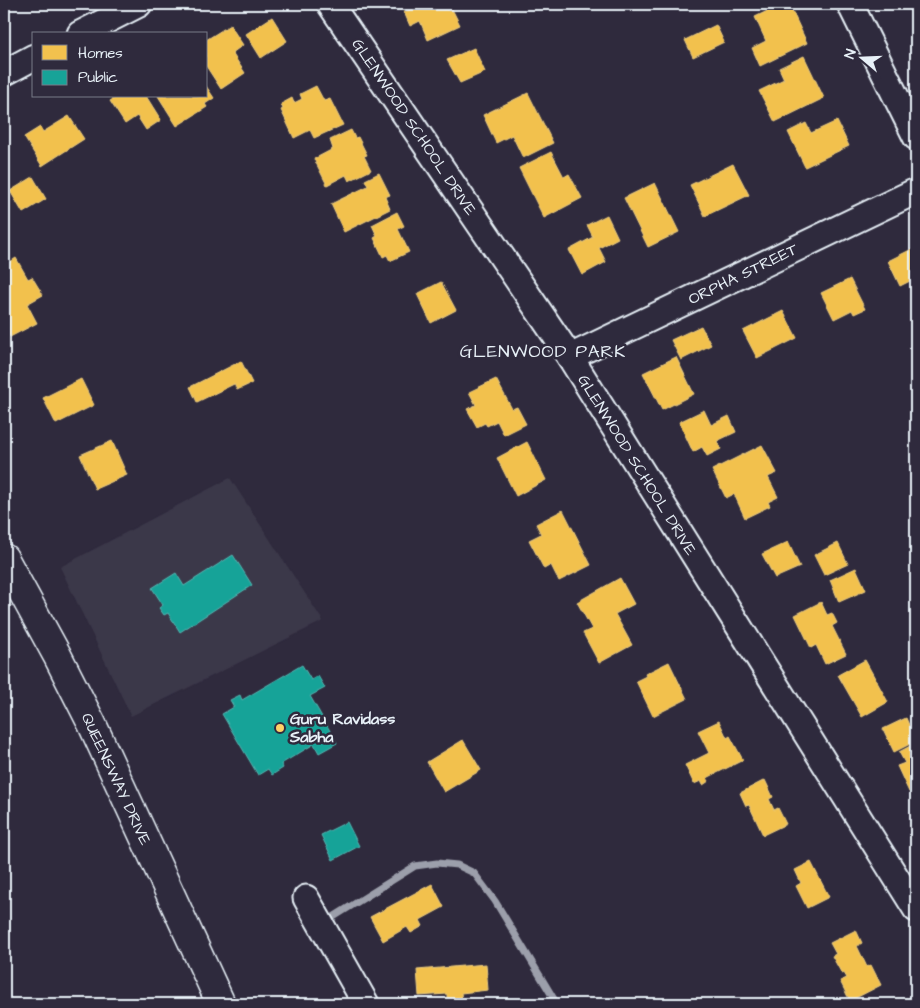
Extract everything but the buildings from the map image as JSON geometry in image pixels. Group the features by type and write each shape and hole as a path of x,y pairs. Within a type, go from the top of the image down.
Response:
{"main road":[{"name":"QUEENSWAY DRIVE","path":"4,558 92,724 221,1004"}],"street":[{"path":"84,32 139,4"},
{"name":"GLENWOOD SCHOOL DRIVE","path":"330,4 570,357 913,898"},
{"path":"850,4 916,137"},
{"path":"4,73 32,58"},
{"name":"ORPHA STREET","path":"570,357 916,191"},
{"path":"306,898 366,1004"}],"shaded area":[{"path":"230,478 323,621 131,716 60,567"}],"waterway":[{"path":"327,921 415,866 437,863 457,865 474,873 495,901 557,1004"}],"place":[{"name":"Guru Ravidass Sabha","path":"280,728"}],"district":[{"name":"GLENWOOD PARK","path":"543,351"}]}
